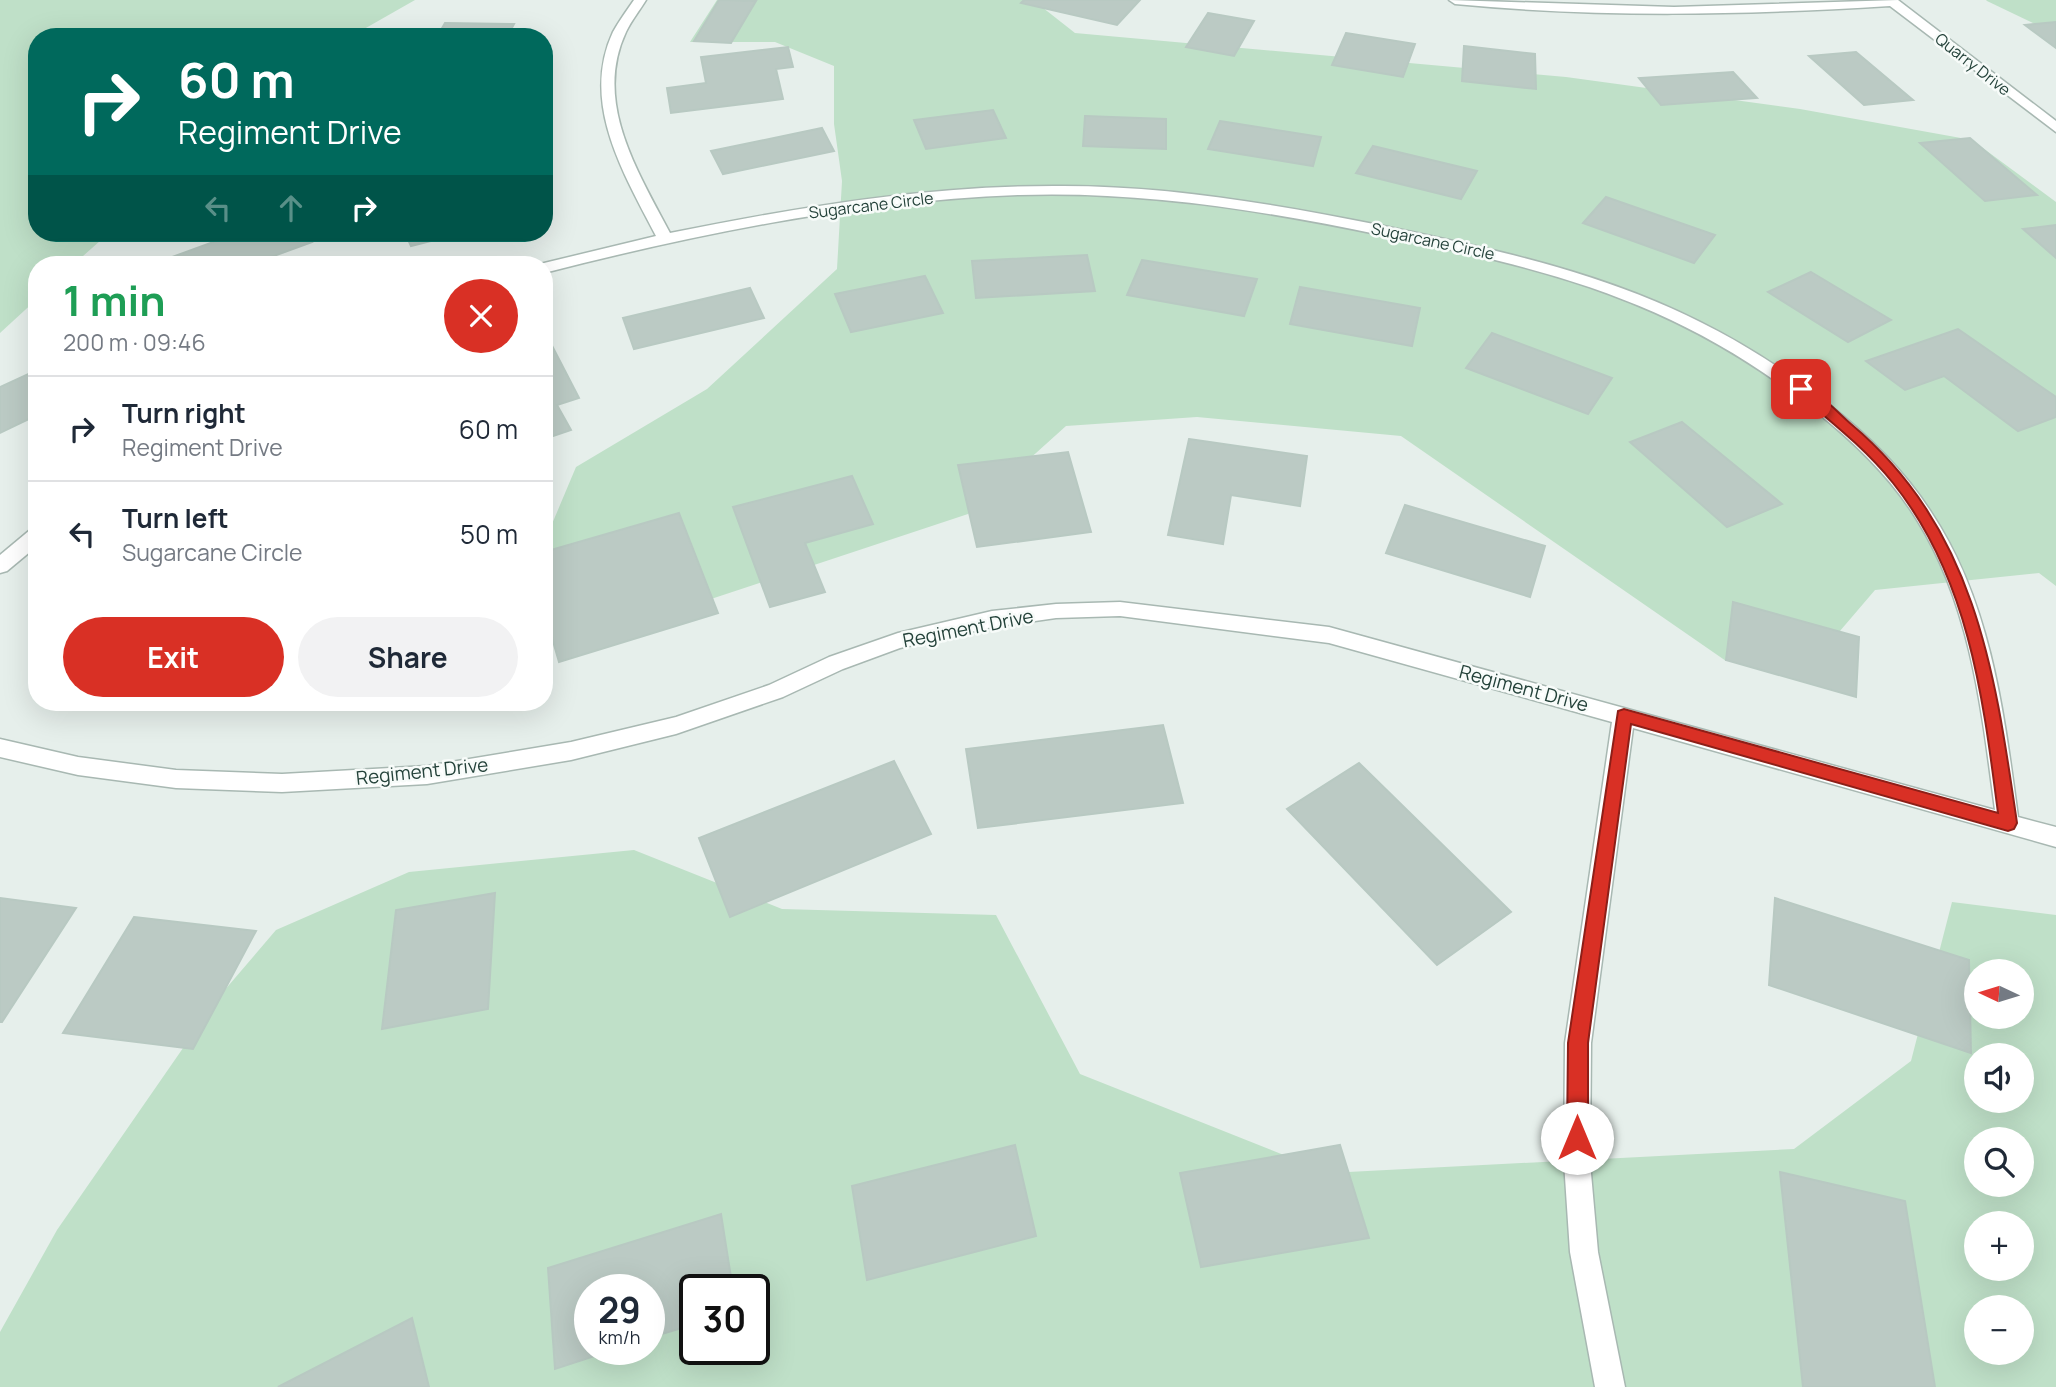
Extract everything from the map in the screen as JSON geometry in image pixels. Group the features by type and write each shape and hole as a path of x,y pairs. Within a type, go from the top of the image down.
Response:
{"street":[{"path":"640,0 618,37 611,57 607,88 608,110 617,143 665,238"},
{"path":"1455,0 1524,8 1598,12 1773,10 1891,1"},
{"name":"Quarry Drive","path":"1891,1 2056,128"},
{"name":"Sugarcane Circle","path":"553,266 665,238 787,216 946,196 1029,191 1159,194 1325,218 1513,258 1564,272 1663,309 1757,359 1801,389 1862,441 1898,480 1927,521 1951,565 1976,635 1993,711 2008,823"},
{"path":"0,566 28,543"},
{"name":"Regiment Drive","path":"0,748 78,766 177,779 282,783 426,775 571,751 676,725 776,691 836,663 898,641 992,619 1056,611 1107,610 1329,635 2056,837"},
{"path":"1611,1387 1584,1252 1577,1162 1578,1043 1624,716"}],"green space":[{"path":"0,0 415,0 366,28 28,28 28,242 99,242 83,256 28,256 28,307 0,333"},
{"path":"717,0 1033,0 1075,33 1566,77 1800,109 1972,140 2056,202 2056,586 2039,573 1875,590 1822,652 1726,661 1401,436 1197,417 1066,426 968,514 584,641 553,610 553,522 576,467 707,389 837,269 842,181 834,124 834,66 775,42 690,42"},
{"path":"2056,0 2056,34 1987,1"},
{"path":"634,850 782,909 996,915 1080,1074 1329,1173 1794,1149 1911,1061 1952,902 2056,915 2056,1387 0,1387 0,1332 57,1230 217,999 276,930 409,872"}],"building":[{"path":"719,0 756,1 731,43 694,41"},
{"path":"1024,0 1140,0 1117,25 1021,3"},
{"path":"1208,13 1254,21 1234,56 1186,47"},
{"path":"2056,22 2056,48 2025,25"},
{"path":"445,23 514,24 512,28 442,28"},
{"path":"1346,33 1415,44 1403,77 1332,65"},
{"path":"1464,46 1535,54 1536,89 1462,81"},
{"path":"788,47 793,67 776,69 783,99 671,113 667,88 706,83 701,57"},
{"path":"1856,52 1913,100 1864,105 1809,56"},
{"path":"1733,72 1757,98 1661,105 1639,78"},
{"path":"993,110 1006,138 926,149 914,120"},
{"path":"1085,116 1166,119 1166,149 1083,146"},
{"path":"1220,121 1321,137 1313,166 1208,149"},
{"path":"822,128 834,151 723,174 711,151"},
{"path":"1970,138 2037,195 1985,201 1920,143"},
{"path":"1373,146 1477,171 1461,199 1356,173"},
{"path":"1606,197 1715,235 1694,263 1583,223"},
{"path":"2056,225 2056,258 2023,229"},
{"path":"213,242 312,242 274,256 175,256"},
{"path":"409,242 427,242 411,246"},
{"path":"1087,255 1095,291 976,298 972,261"},
{"path":"1142,260 1257,279 1244,316 1127,295"},
{"path":"1811,272 1891,320 1848,342 1768,292"},
{"path":"925,276 943,313 851,332 835,294"},
{"path":"1300,287 1420,308 1412,346 1290,324"},
{"path":"750,288 764,318 634,349 623,318"},
{"path":"1958,329 2056,397 2056,417 2018,431 1944,376 1905,390 1866,361"},
{"path":"1492,333 1612,378 1588,414 1466,368"},
{"path":"553,348 579,398 557,405 571,430 553,436"},
{"path":"28,374 28,419 0,433 0,387"},
{"path":"1682,422 1782,504 1727,527 1630,442"},
{"path":"1189,439 1307,456 1300,506 1231,495 1223,544 1168,535"},
{"path":"1068,452 1091,532 977,547 958,465"},
{"path":"852,476 873,524 805,543 825,592 770,607 733,507"},
{"path":"1405,505 1545,546 1530,597 1386,553"},
{"path":"679,513 718,613 559,662 553,641 553,549"},
{"path":"1733,602 1859,637 1856,697 1726,660"},
{"path":"1163,725 1183,803 978,828 966,749"},
{"path":"894,761 931,834 730,917 699,838"},
{"path":"1359,763 1511,912 1437,965 1287,809"},
{"path":"495,893 488,1009 382,1029 396,910"},
{"path":"0,898 76,908 2,1022 0,1022"},
{"path":"1775,898 1966,959 1964,1029 1970,1029 1971,1043 1964,1043 1964,1051 1769,985"},
{"path":"134,917 256,931 193,1049 63,1033"},
{"path":"1015,1145 1036,1236 867,1280 852,1186"},
{"path":"1340,1145 1369,1238 1201,1267 1180,1173"},
{"path":"1780,1172 1905,1201 1935,1387 1803,1387"},
{"path":"721,1214 730,1274 679,1274 679,1329 665,1333 665,1274 574,1274 574,1363 555,1369 548,1268"},
{"path":"412,1318 429,1387 278,1387"}],"route":[{"path":"1577,1138 1578,1043 1624,716 2008,823 1993,711 1982,660 1951,565 1927,521 1898,480 1862,441 1801,389"}]}
